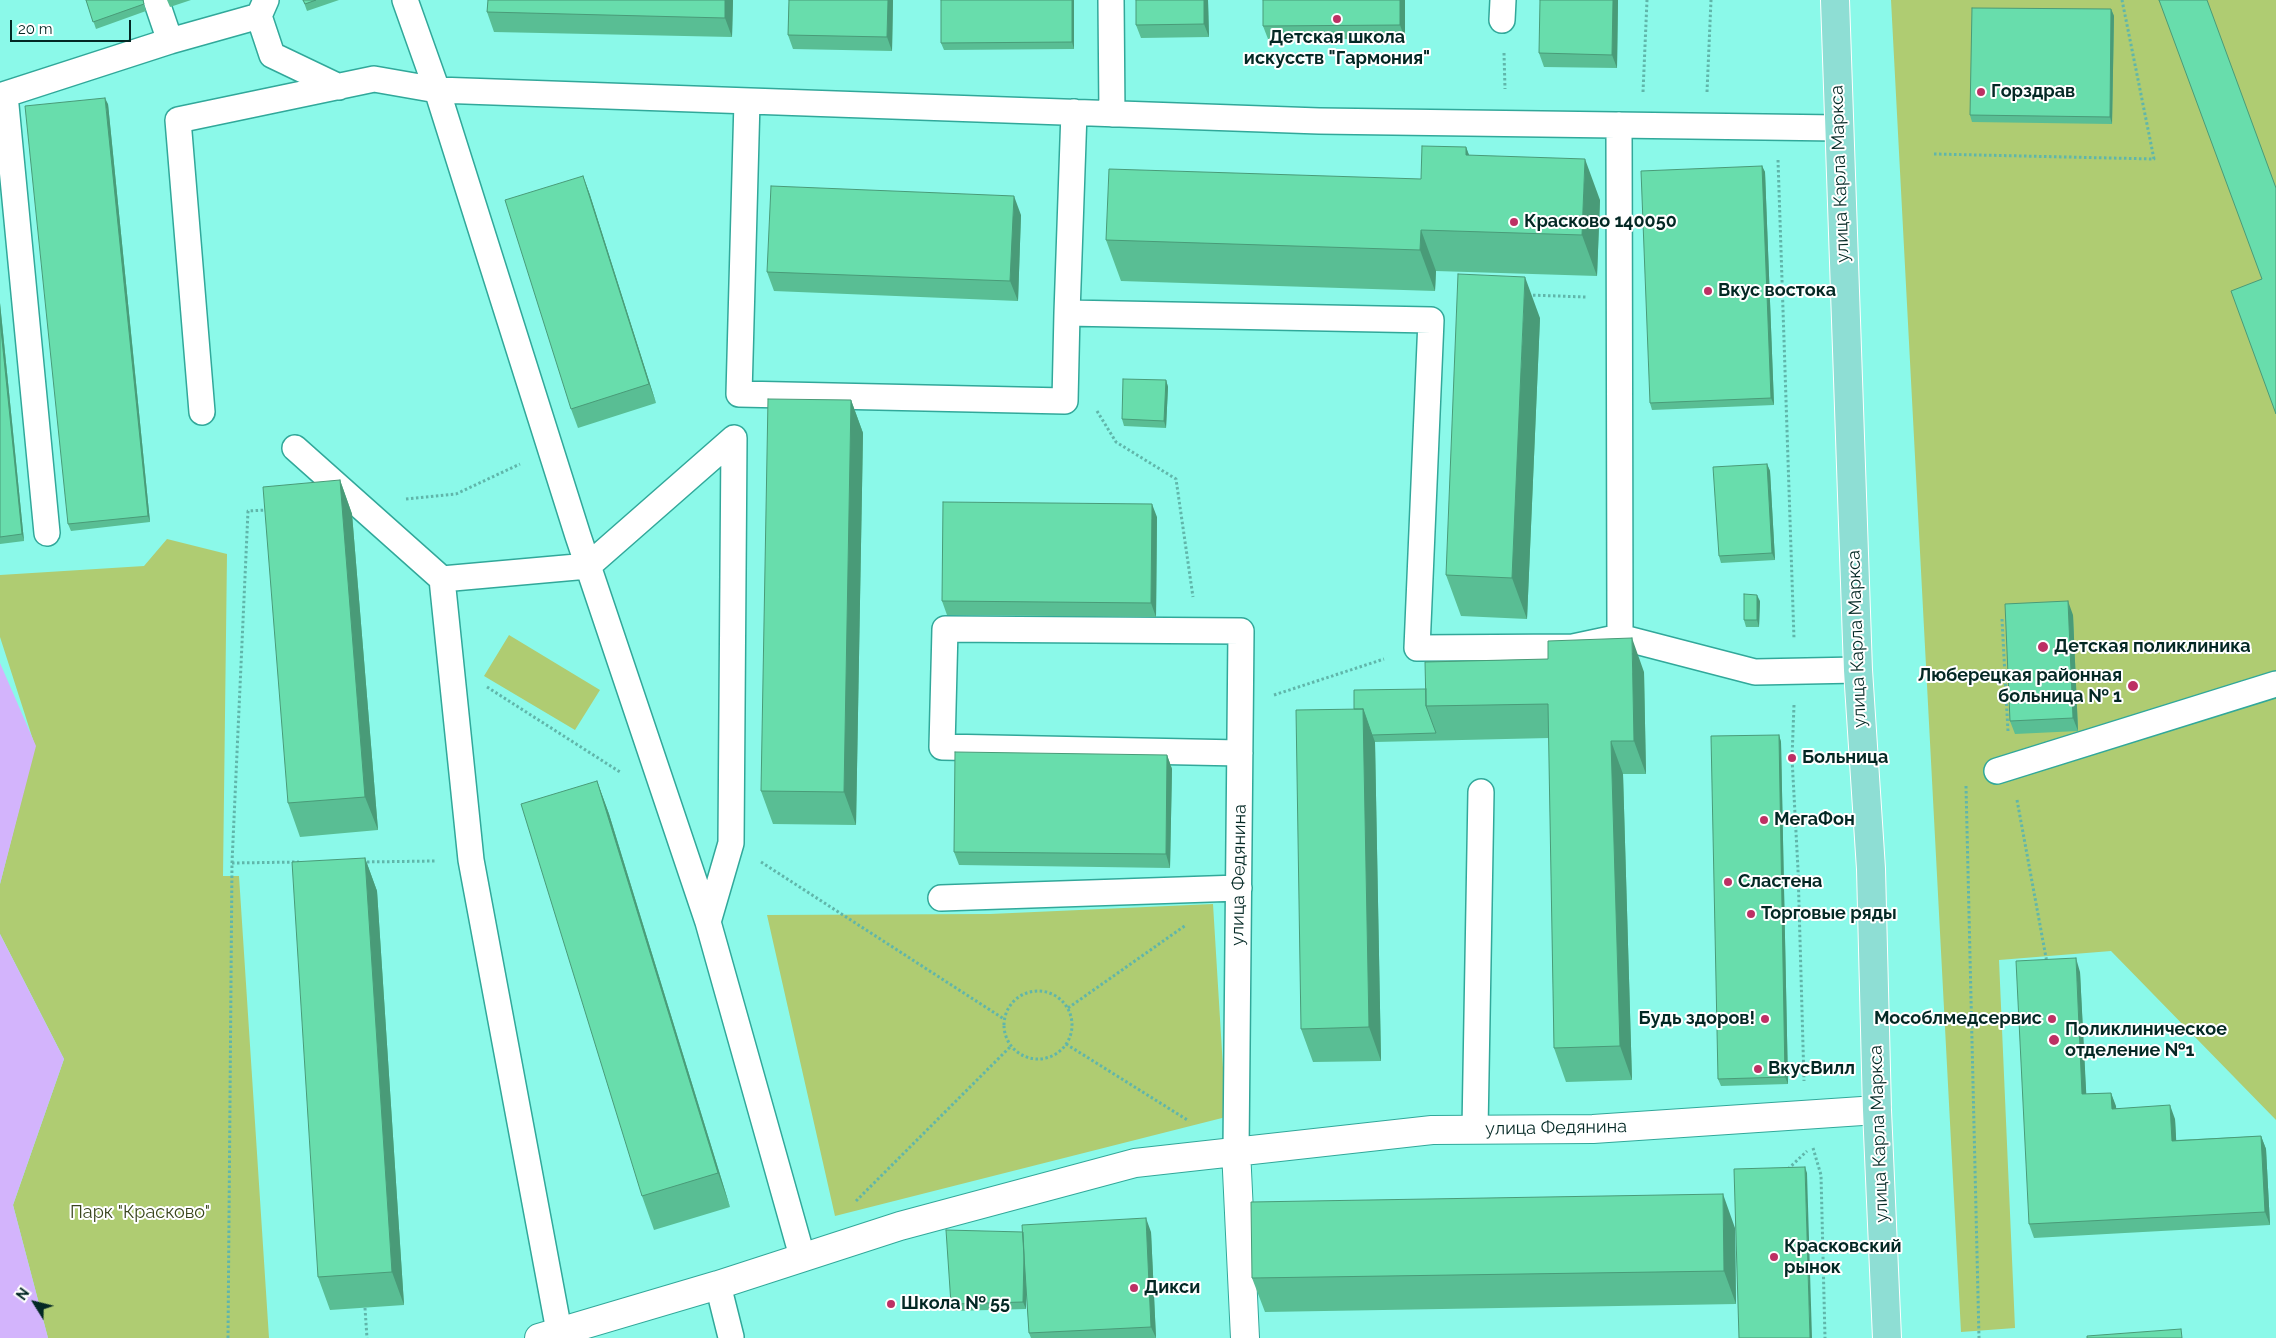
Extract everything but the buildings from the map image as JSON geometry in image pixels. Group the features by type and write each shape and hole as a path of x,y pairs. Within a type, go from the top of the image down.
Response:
{"main road":[{"name":"улица Карла Маркса","path":"1835,0 1858,670 1871,869 1877,1110 1887,1338"}],"street":[{"name":"улица Федянина","path":"1245,1338 1236,1150 1432,1130 1593,1129 1877,1110"},
{"path":"549,1335 718,1285 802,1256 900,1226 1135,1163 1236,1150"}],"lane":[{"path":"156,0 170,41"},
{"path":"406,0 588,566 708,922 802,1256"},
{"path":"1111,0 1112,114"},
{"path":"47,533 7,200 2,96 170,41 262,8 272,55 339,87"},
{"path":"202,412 178,120 374,79 436,90 1112,114 1319,120 1838,128"},
{"path":"747,101 739,394 1065,401 1074,112"},
{"path":"1620,637 1619,298 1630,125"},
{"path":"1067,313 1431,320 1417,648 1574,647 1620,637 1755,672 1858,670"},
{"path":"442,580 588,566 734,438 732,843 708,922"},
{"path":"295,448 442,580 471,860 549,1335"},
{"path":"1198,630 945,629 942,747 1240,753"},
{"name":"улица Федянина","path":"1198,630 1241,631 1236,1150"},
{"path":"2004,770 2276,684"},
{"path":"1476,1130 1482,792"},
{"path":"941,898 1238,888"},
{"path":"718,1285 731,1337"}],"path":[{"path":"1630,125 1647,0"},
{"path":"1706,126 1711,0"},
{"path":"1934,154 2154,159 2122,0"},
{"path":"1503,10 1506,123"},
{"path":"1777,127 1795,671 1792,758 1798,869 1805,1115"},
{"path":"1523,295 1619,298"},
{"path":"1094,404 1116,442 1176,479 1198,630"},
{"path":"358,504 456,494 550,449"},
{"path":"228,1338 232,863 248,511 268,510"},
{"path":"2002,619 2005,676 2004,770 2047,964"},
{"path":"1240,706 1417,648"},
{"path":"2005,676 2012,676"},
{"path":"1966,782 1979,1338"},
{"path":"361,862 471,860"},
{"path":"232,863 302,862"},
{"path":"1068,1008 1190,922"},
{"path":"1032,991 1046,991 1059,997 1068,1008 1072,1021 1072,1034 1066,1044 1058,1053 1047,1058 1036,1059 1022,1055 1011,1046 1004,1033 1004,1019 1009,1006 1019,996 1032,991"},
{"path":"1066,1044 1236,1150"},
{"path":"851,1207 1011,1046"},
{"path":"1782,1174 1813,1146 1821,1175 1825,1338"},
{"path":"365,1308 367,1338"}],"green space":[{"name":"Люберецкая районная больница № 1","path":"1891,0 2276,0 2276,1120 2111,951 1999,960 2015,1328 1961,1332"},
{"name":"Парк \"Красково\"","path":"167,539 227,554 223,876 239,876 269,1338 48,1338 13,1205 64,1059 0,934 0,884 35,746 0,637 0,575 144,566"},
{"path":"509,635 600,690 575,730 484,676"},
{"path":"1213,904 1226,1117 835,1216 767,915 990,914"}],"shaded area":[{"path":"0,663 36,746 0,884"},
{"path":"0,934 64,1059 13,1205 48,1338 0,1338"}],"place":[{"name":"Детская школа искусств \"Гармония\"","path":"1337,19"},
{"name":"Горздрав","path":"1981,92"},
{"name":"Красково 140050","path":"1514,222"},
{"name":"Вкус востока","path":"1708,291"},
{"name":"Детская поликлиника","path":"2043,647"},
{"name":"Люберецкая районная больница № 1","path":"2133,686"},
{"name":"Больница","path":"1792,758"},
{"name":"МегаФон","path":"1764,820"},
{"name":"Сластена","path":"1728,882"},
{"name":"Торговые ряды","path":"1751,914"},
{"name":"Будь здоров!","path":"1765,1019"},
{"name":"Мособлмедсервис","path":"2052,1019"},
{"name":"Поликлиническое отделение №1","path":"2054,1040"},
{"name":"ВкусВилл","path":"1758,1069"},
{"name":"Красковский рынок","path":"1774,1257"},
{"name":"Дикси","path":"1134,1288"},
{"name":"Школа № 55","path":"891,1304"}]}
